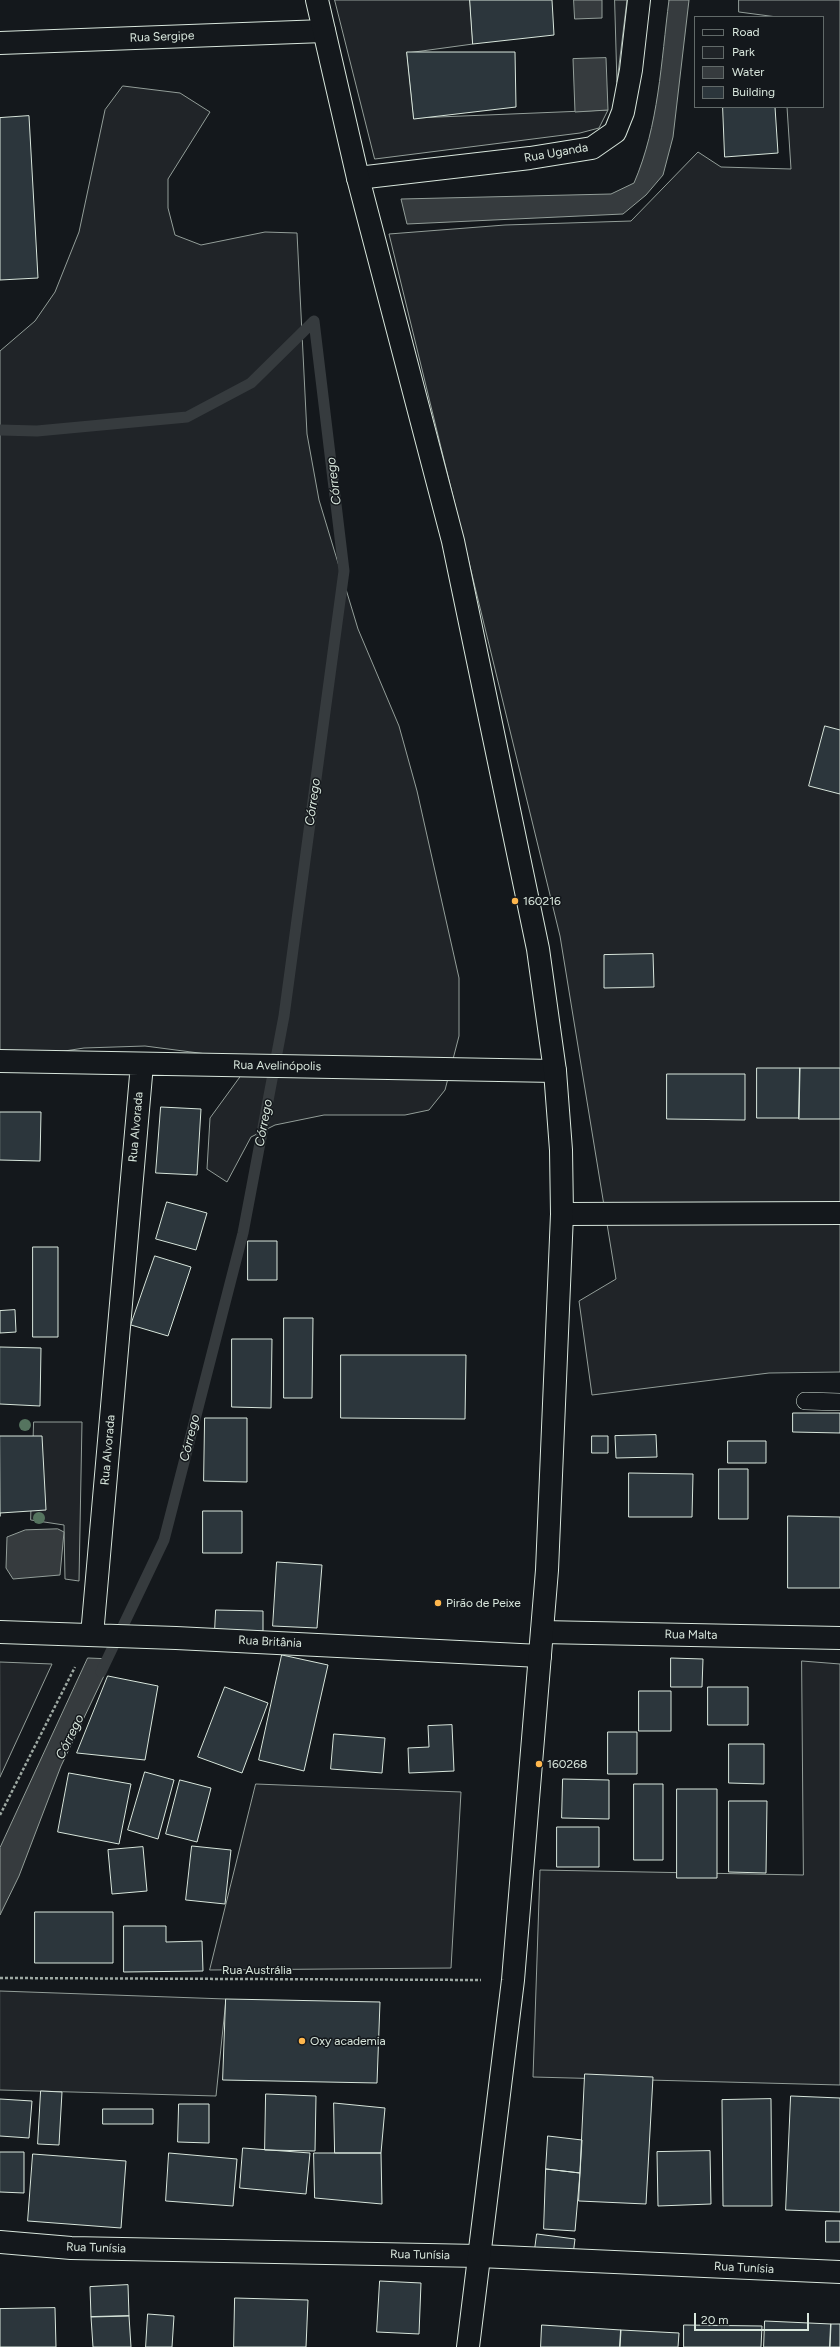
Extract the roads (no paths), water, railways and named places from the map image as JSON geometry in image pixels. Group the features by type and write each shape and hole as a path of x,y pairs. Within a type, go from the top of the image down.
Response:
{"street":[{"path":"317,0 358,178 454,542 538,949 555,1070 561,1150 562,1214 547,1570 513,1980 468,2347"},
{"name":"Rua Uganda","path":"358,178 530,158 592,148 614,132 623,112 631,70 639,0"},
{"name":"Rua Sergipe","path":"0,43 324,32"},
{"name":"Rua Avelinópolis","path":"0,1061 555,1070"},
{"name":"Rua Alvorada","path":"96,1635 142,1064"},
{"path":"562,1214 840,1213"},
{"name":"Rua Britânia","path":"0,1632 176,1638 540,1656"},
{"name":"Rua Malta","path":"542,1632 840,1638"},
{"name":"Rua Tunísia","path":"0,2242 71,2248 479,2256 840,2272"}],"lane":[{"path":"805,1400 840,1402"}],"water":[{"path":"574,0 602,0 602,18 575,19"},
{"path":"669,0 689,0 673,137 663,175 646,195 623,214 407,224 401,199 611,194 634,183 649,139 654,116"},
{"path":"606,58 608,110 575,112 573,59"},
{"path":"58,1529 64,1532 60,1575 13,1579 6,1568 7,1537 25,1530"},
{"path":"88,1658 112,1659 61,1766 19,1876 0,1915 0,1848"}],"waterway":[{"path":"0,430 37,431 187,417 251,383 314,321"},
{"name":"Córrego","path":"101,1672 164,1540 243,1233 284,1016 344,571 314,321"}],"place":[{"name":"160216","path":"515,901"},
{"name":"Pirão de Peixe","path":"438,1603"},
{"name":"160268","path":"539,1764"},
{"name":"Oxy academia","path":"302,2041"}]}
